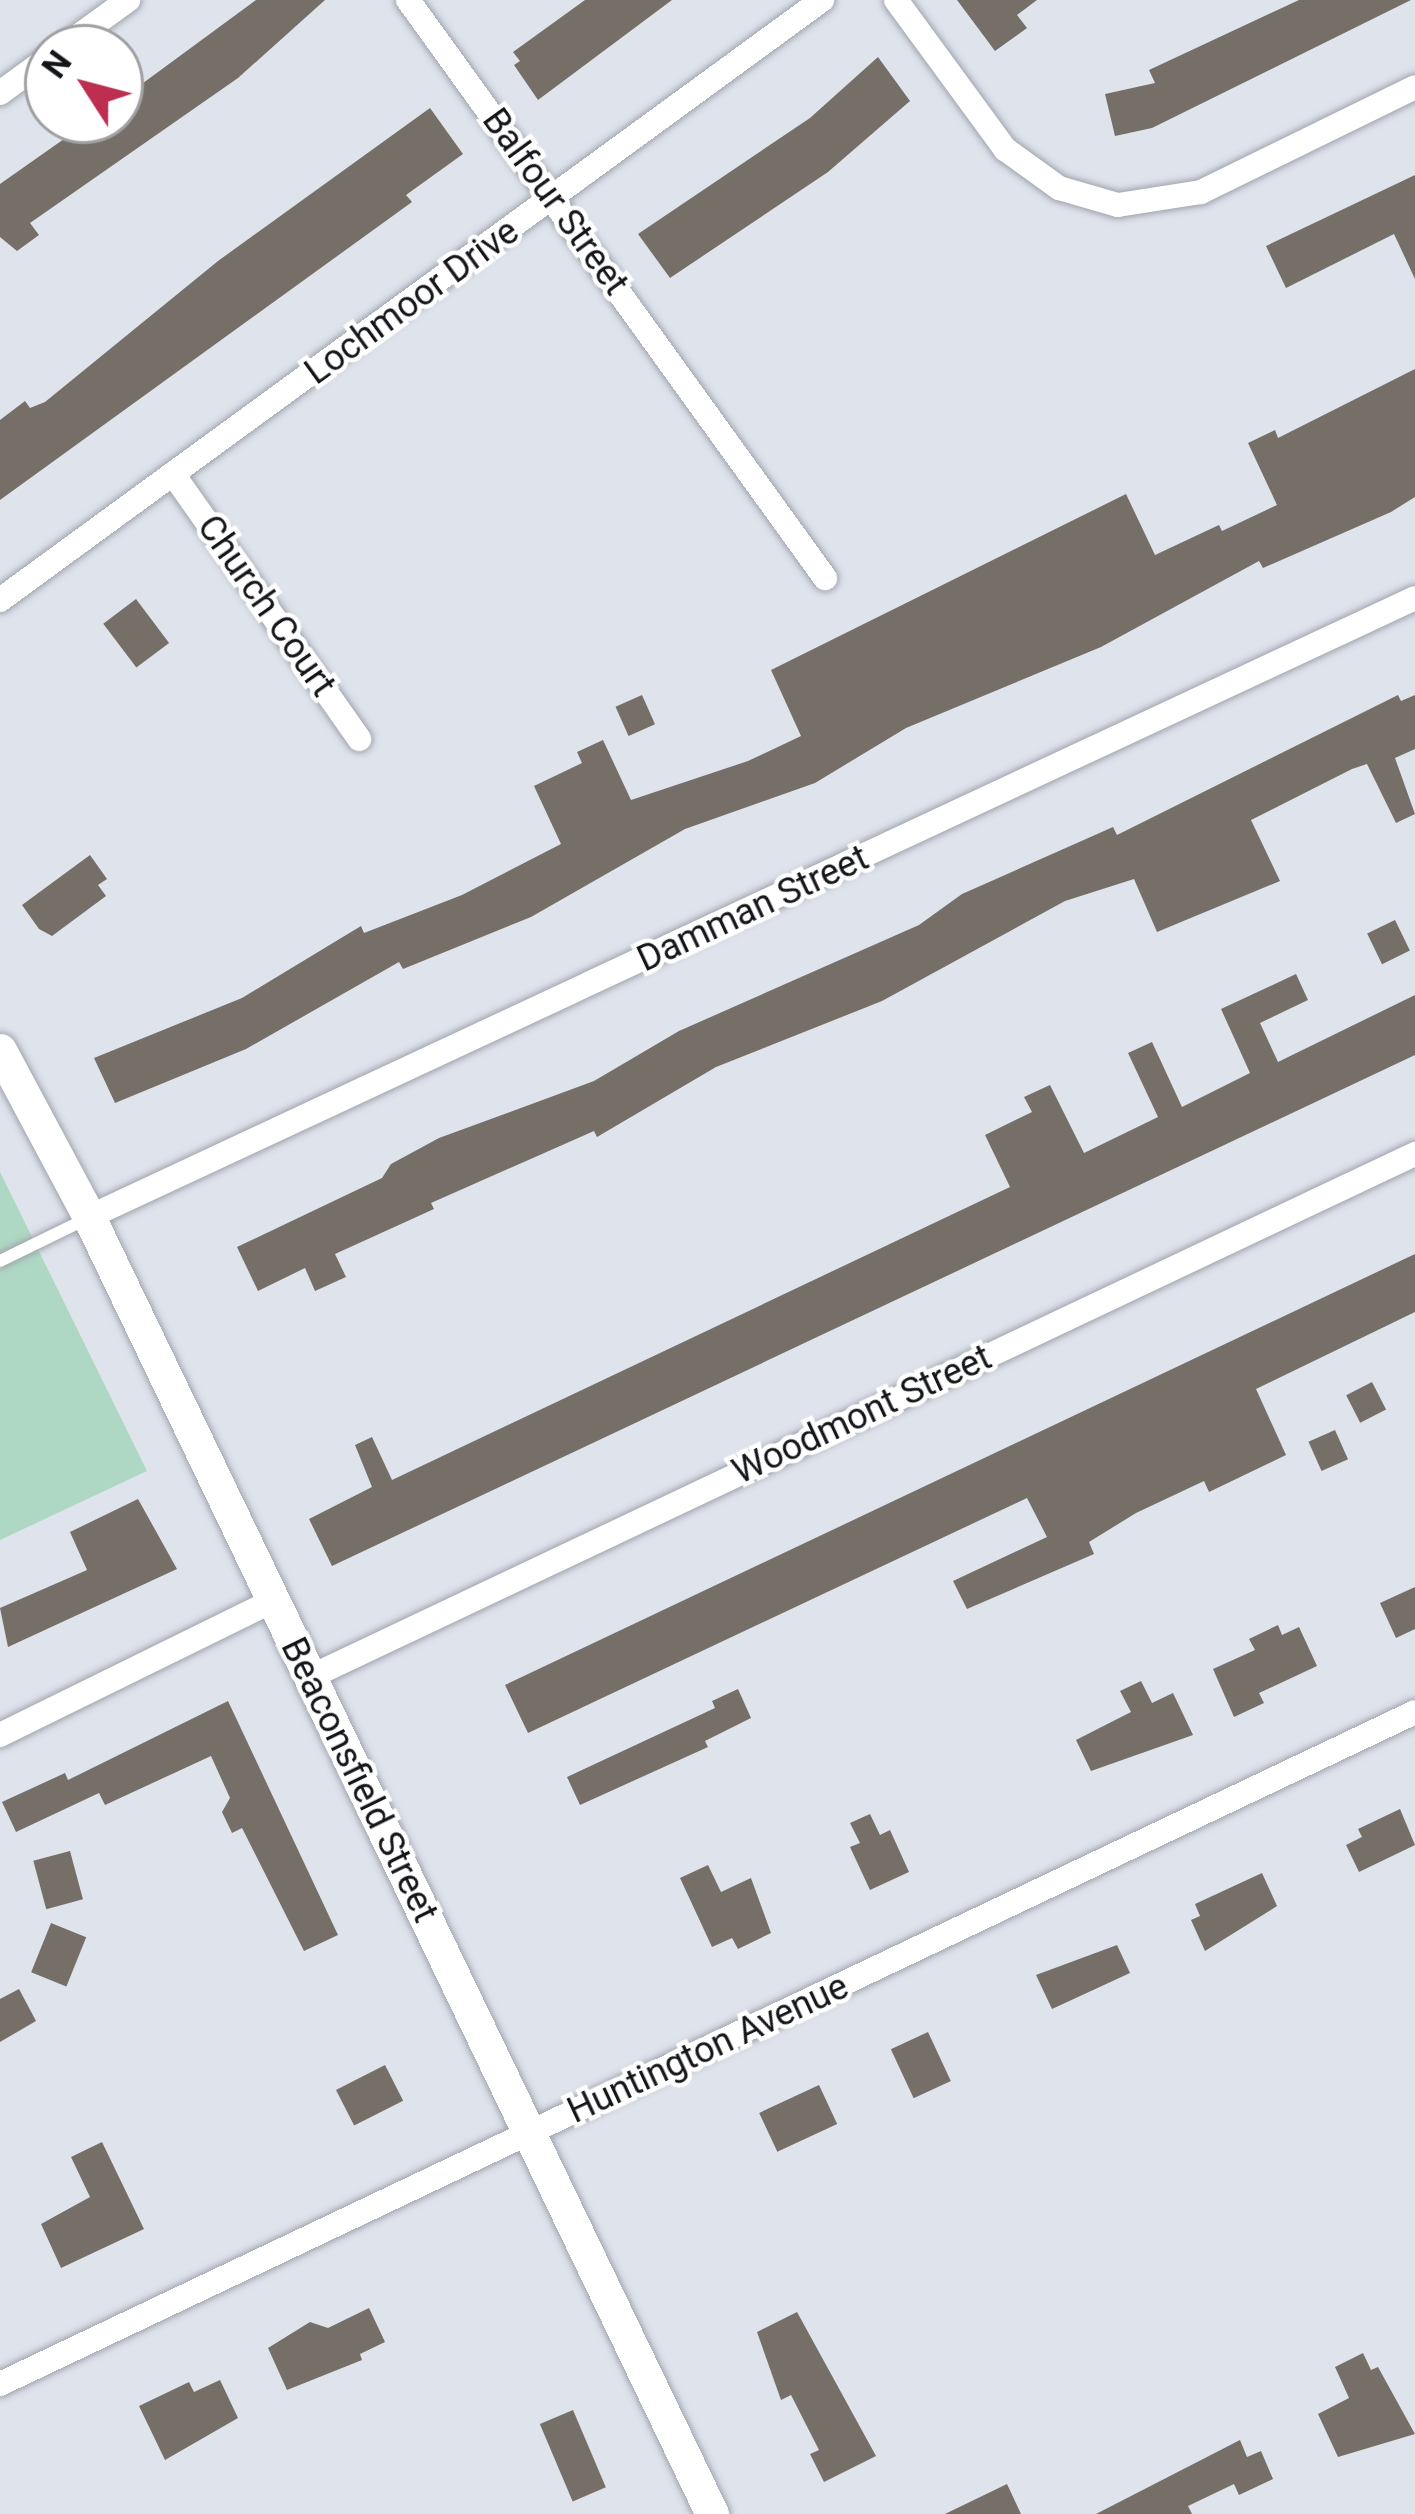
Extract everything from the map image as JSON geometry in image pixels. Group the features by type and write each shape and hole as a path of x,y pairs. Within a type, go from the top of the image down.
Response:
{"street":[{"path":"95,24 128,0"},
{"name":"Balfour Street","path":"408,0 825,578"},
{"name":"Lochmoor Drive","path":"0,600 822,0"},
{"path":"896,0 1005,149 1059,188 1118,205 1201,192 1415,87"},
{"name":"Church Court","path":"173,474 359,739"},
{"name":"Damman Street","path":"89,1217 1415,598"},
{"name":"Beaconsfield Street","path":"0,1050 89,1217 712,2514"},
{"name":"Woodmont Street","path":"310,1677 1415,1154"},
{"path":"0,1735 272,1601"},
{"name":"Huntington Avenue","path":"0,2384 1415,1712"}],"lane":[{"path":"0,1261 89,1217"}],"green space":[{"path":"0,1172 147,1471 0,1540"}],"building":[{"path":"256,0 325,0 238,78 144,144 144,82"},
{"path":"585,0 672,0 538,100 514,65 520,61 513,52"},
{"path":"957,0 1037,0 1017,15 1027,28 995,51"},
{"path":"1299,0 1411,0 1152,128 1115,136 1105,94 1155,83 1149,70"},
{"path":"878,57 910,101 828,172 670,278 638,234 810,118"},
{"path":"430,108 463,154 406,195 412,202 0,500 0,420 25,401 30,408 45,402 218,261"},
{"path":"57,144 143,144 30,223 39,235 17,251 0,237 0,184"},
{"path":"1415,175 1415,279 1394,234 1286,288 1266,246"},
{"path":"1415,369 1415,497 1391,512 1263,568 1259,561 1101,647 906,728 815,783 685,829 531,917 403,969 399,962 246,1049 115,1103 94,1058 242,998 361,926 364,933 462,895 561,844 534,786 582,763 577,752 603,740 631,800 748,761 801,736 771,670 1126,494 1155,555 1219,525 1222,531 1277,505 1248,443 1275,430 1278,438"},
{"path":"136,599 169,643 136,668 103,624"},
{"path":"642,695 655,724 629,736 616,707"},
{"path":"1398,695 1401,701 1415,695 1415,749 1395,758 1415,814 1396,823 1367,764 1352,769 1251,820 1280,881 1157,932 1134,879 1065,901 882,1001 716,1067 597,1137 594,1131 431,1203 434,1209 335,1254 346,1277 315,1291 305,1268 258,1291 237,1247 382,1178 391,1164 439,1138 594,1081 679,1031 919,925 962,894 1113,827 1117,835"},
{"path":"90,855 107,879 98,885 106,896 52,936 39,929 22,905"},
{"path":"1395,920 1410,951 1382,964 1367,934"},
{"path":"1296,974 1308,1000 1260,1023 1278,1062 1415,995 1415,1055 332,1566 309,1519 372,1487 355,1445 372,1437 392,1480 1010,1187 985,1135 1032,1112 1024,1097 1050,1085 1084,1153 1158,1117 1128,1053 1152,1042 1182,1107 1250,1073 1221,1009"},
{"path":"1415,1254 1415,1312 1256,1389 1286,1455 1209,1492 1204,1481 1136,1513 1089,1542 1094,1554 967,1609 953,1581 1047,1537 1027,1498 528,1733 505,1685"},
{"path":"1372,1382 1386,1410 1360,1423 1346,1395"},
{"path":"1335,1430 1348,1459 1322,1471 1309,1442"},
{"path":"138,1499 177,1569 8,1647 0,1608 87,1570 70,1532"},
{"path":"1415,1587 1415,1629 1396,1638 1380,1603"},
{"path":"1278,1625 1282,1635 1299,1627 1317,1666 1259,1693 1264,1703 1234,1717 1213,1669 1255,1650 1249,1639"},
{"path":"1141,1681 1152,1703 1173,1693 1193,1735 1091,1771 1076,1740 1131,1712 1120,1691"},
{"path":"738,1689 751,1718 705,1741 708,1747 580,1805 567,1777 715,1708 712,1701"},
{"path":"228,1701 338,1935 304,1951 242,1828 232,1833 222,1812 230,1798 211,1756 105,1805 99,1793 16,1832 2,1802 65,1773 68,1780"},
{"path":"1400,1809 1415,1845 1359,1872 1346,1845 1362,1837 1358,1829"},
{"path":"870,1814 880,1835 890,1830 909,1872 870,1890 850,1847 860,1843 850,1823"},
{"path":"70,1851 83,1899 46,1909 33,1861"},
{"path":"708,1865 721,1892 751,1878 771,1933 738,1949 732,1938 712,1947 680,1878"},
{"path":"1262,1873 1277,1906 1205,1951 1191,1920 1200,1916 1195,1904"},
{"path":"51,1923 86,1937 66,1986 31,1972"},
{"path":"1117,1945 1130,1973 1052,2009 1036,1975"},
{"path":"19,1989 36,2021 0,2042 0,1999"},
{"path":"928,2032 951,2081 914,2098 891,2049"},
{"path":"385,2065 403,2101 354,2126 336,2090"},
{"path":"819,2085 837,2124 777,2152 759,2113"},
{"path":"102,2142 144,2229 61,2268 41,2224 90,2197 71,2157"},
{"path":"369,2308 385,2342 360,2354 362,2360 287,2390 268,2348 310,2322 328,2328"},
{"path":"797,2312 876,2456 824,2482 810,2454 819,2450 791,2395 781,2400 757,2332"},
{"path":"1363,2353 1371,2370 1378,2367 1415,2434 1338,2457 1318,2414 1349,2398 1335,2367"},
{"path":"220,2380 238,2418 165,2460 139,2406 189,2382 194,2392"},
{"path":"573,2410 606,2487 573,2501 540,2424"},
{"path":"1240,2440 1247,2457 1261,2451 1273,2479 1239,2495 1234,2484 1188,2506 1192,2514 1096,2514"},
{"path":"1007,2484 1021,2514 945,2514"}]}
